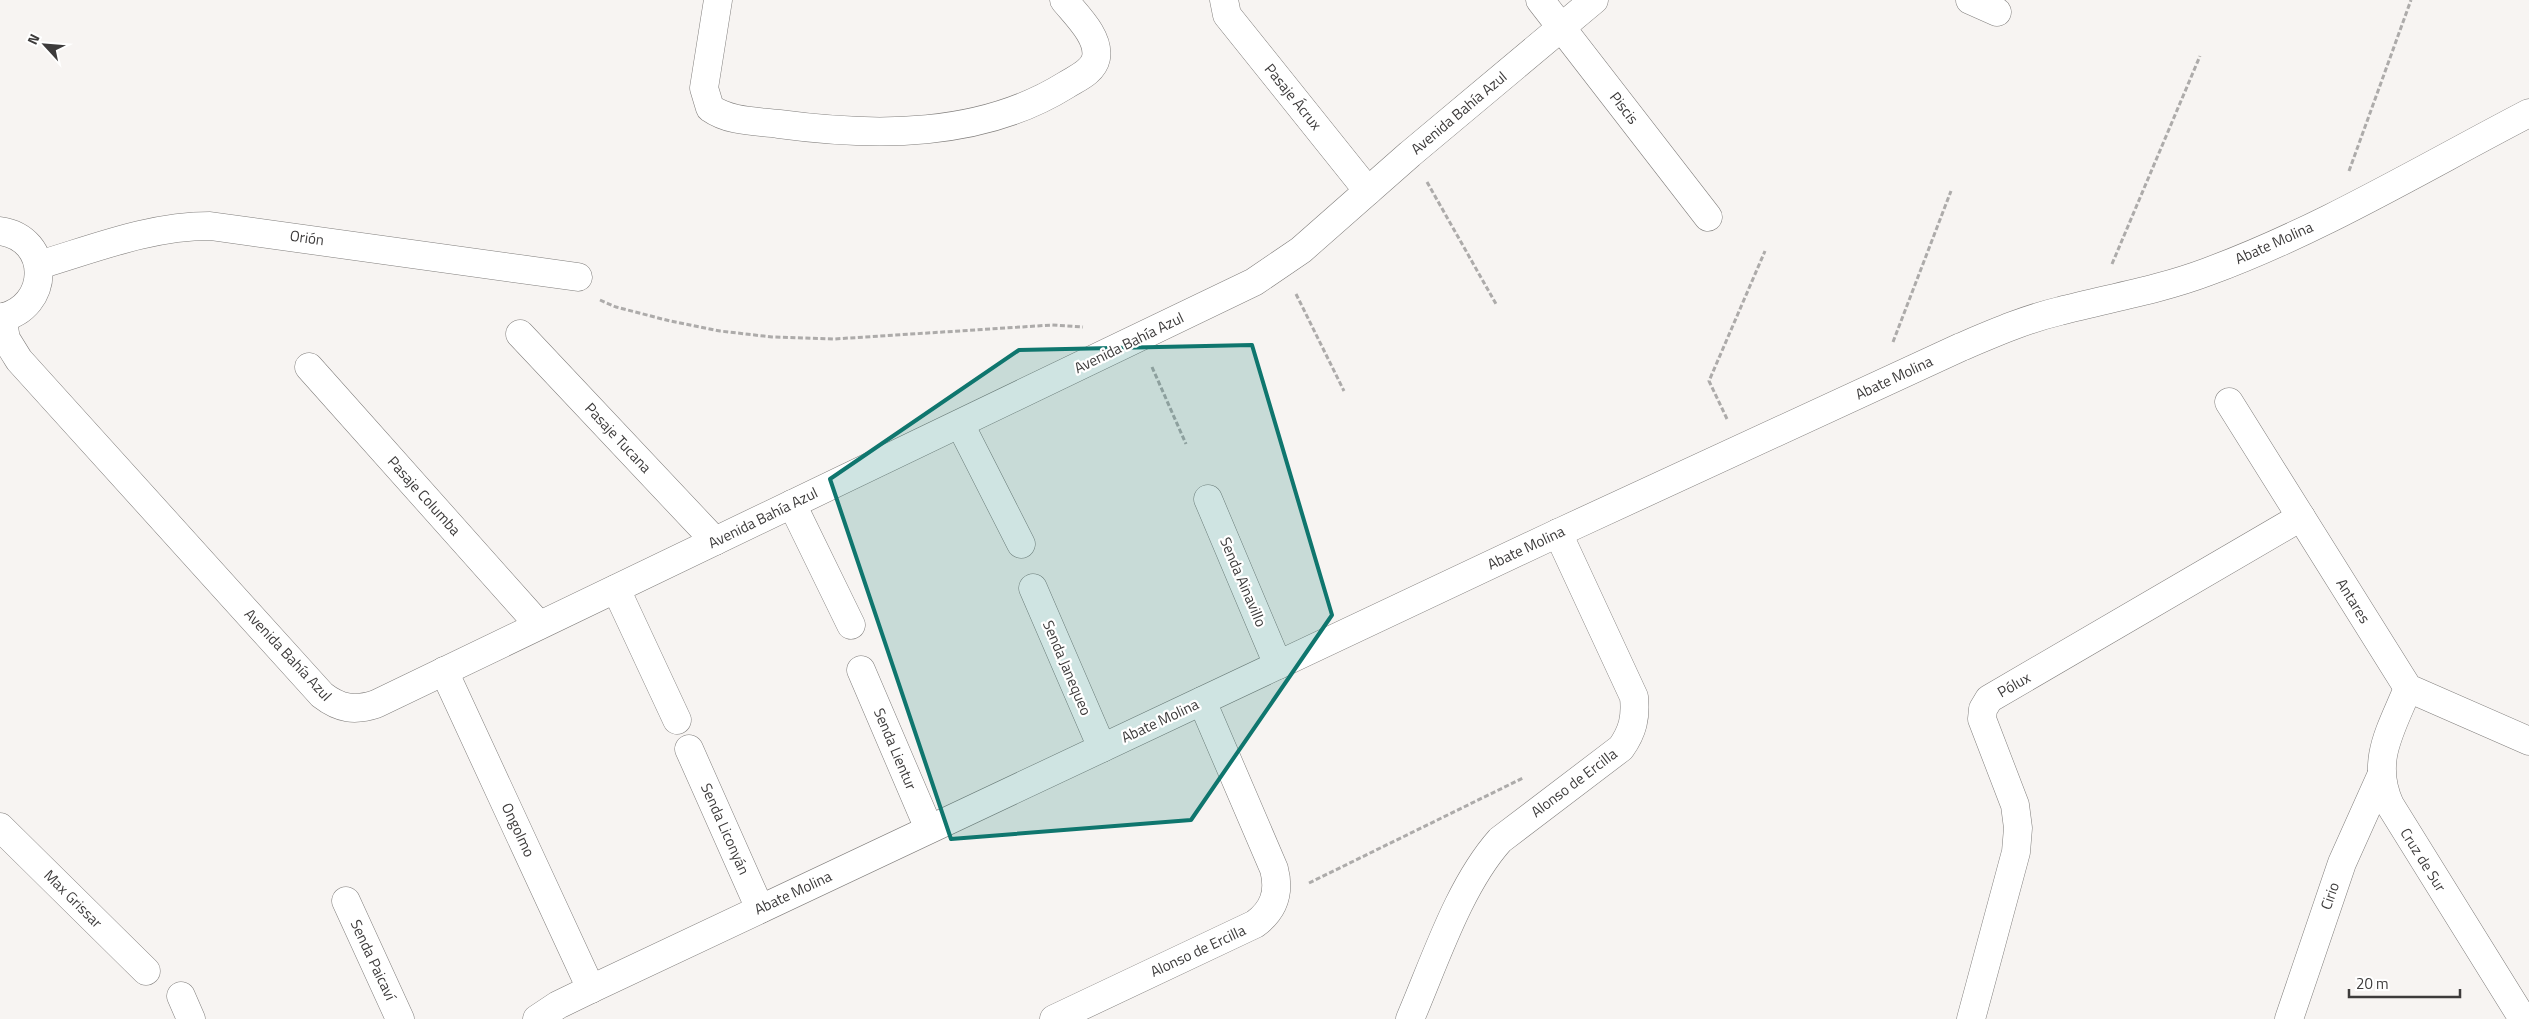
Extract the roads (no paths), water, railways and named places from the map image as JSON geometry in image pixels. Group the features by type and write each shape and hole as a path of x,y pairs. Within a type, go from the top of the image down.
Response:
{"street":[{"path":"718,0 704,88 710,108 730,118 827,131 866,132 950,126 995,117 1028,105 1088,71 1096,59 1096,49 1086,27 1064,0"},
{"name":"Pasaje Ácrux","path":"1224,0 1227,15 1368,190"},
{"name":"Piscis","path":"1540,0 1708,217"},
{"name":"Avenida Bahía Azul","path":"39,265 37,289 31,299 23,308 1,318 6,340 19,360 327,699 346,708 361,708 539,626 1254,282 1282,264 1594,0"},
{"path":"1970,0 1997,12"},
{"name":"Abate Molina","path":"537,1019 558,1005 591,988 1558,533 1876,386 2010,326 2059,311 2142,292 2206,272 2332,217 2529,113"},
{"name":"Orión","path":"39,265 146,232 186,226 210,226 578,277"},
{"path":"0,231 22,239 30,246 39,265"},
{"name":"Pasaje Tucana","path":"520,334 715,541"},
{"name":"Pasaje Columba","path":"309,367 539,626"},
{"name":"Antares","path":"2228,402 2408,688"},
{"path":"960,424 1021,544"},
{"name":"Senda Ainavillo","path":"1208,499 1278,665"},
{"path":"792,504 850,625"},
{"name":"Pólux","path":"1971,1019 2016,852 2018,828 2015,805 1982,719 1983,709 1989,699 2301,517"},
{"name":"Alonso de Ercilla","path":"1410,1019 1465,893 1486,856 1500,840 1621,748 1629,737 1634,724 1634,697 1558,533"},
{"name":"Senda Janequeo","path":"1033,588 1102,748"},
{"path":"616,589 677,720"},
{"name":"Senda Lientur","path":"861,670 929,829"},
{"name":"Ongolmo","path":"444,671 591,988"},
{"path":"2408,688 2529,741"},
{"name":"Cruz de Sur","path":"2408,688 2384,745 2380,776 2383,791 2523,1019"},
{"name":"Alonso de Ercilla","path":"1054,1019 1255,924 1266,913 1274,900 1277,890 1274,869 1202,701"},
{"name":"Senda Liconyán","path":"689,749 760,909"},
{"name":"Cirio","path":"2289,1019 2342,863 2380,776"},
{"name":"Max Grissar","path":"0,827 146,971"},
{"name":"Senda Paicaví","path":"346,901 400,1019"}]}
